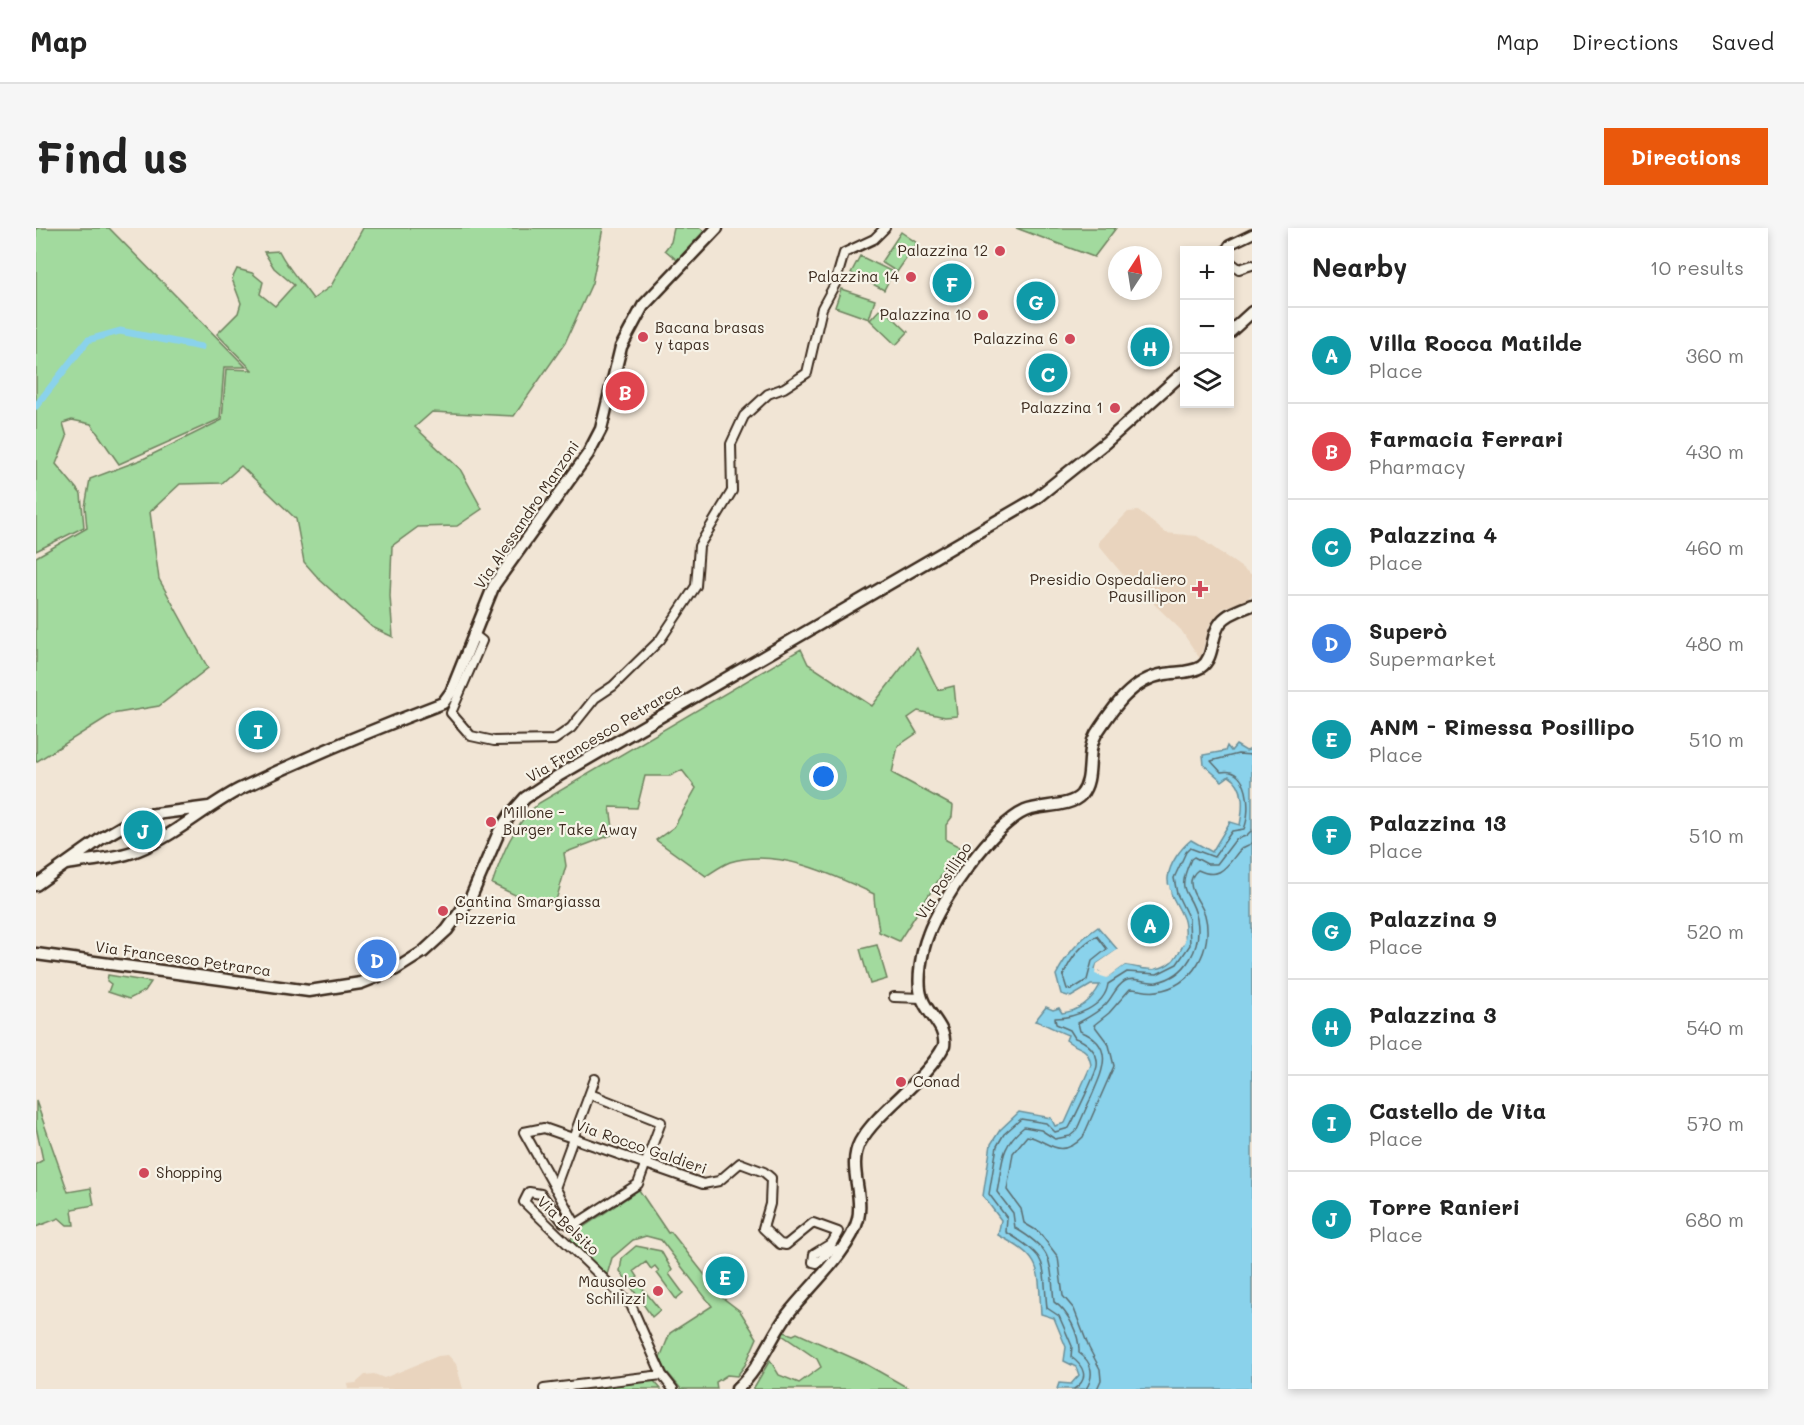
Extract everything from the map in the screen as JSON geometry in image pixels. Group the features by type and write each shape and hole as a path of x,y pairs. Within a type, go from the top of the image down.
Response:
{"street":[{"name":"Via Alessandro Manzoni","path":"66,864 136,851 169,836 212,806 261,779 343,742 443,703 451,692 494,585 588,454 601,429 621,347 644,306 717,228"},
{"path":"473,634 482,641 451,713 471,736 494,741 554,740 571,728 595,698 636,665 660,640 696,586 699,546 732,491 730,452 739,425 757,401 784,388 807,373 822,308 835,284 844,253 874,239 885,228"},
{"path":"1228,246 1252,234"},
{"path":"1234,265 1239,269 1252,265"},
{"path":"1234,328 1252,312"},
{"name":"Via Francesco Petrarca","path":"36,954 309,992 361,983 396,969 423,952 447,930 471,897 499,832 525,798 568,770 1035,499 1106,443 1180,376"},
{"name":"Via Posillipo","path":"922,998 921,981 927,937 977,853 1023,812 1080,796 1088,781 1094,737 1117,703 1128,692 1152,677 1199,668 1207,660 1214,634 1222,620 1252,604"},
{"name":"Via Alessandro Manzoni","path":"36,885 98,841 140,816 212,806"},
{"path":"162,812 169,825 169,836"},
{"path":"98,841 98,850 111,857"},
{"path":"737,1389 753,1372 788,1315 842,1249 858,1221 860,1200 855,1174 859,1145 944,1046 943,1034 922,998 894,997"},
{"path":"590,1094 661,1122 640,1180 633,1188 576,1225 555,1188 595,1079"},
{"name":"Via Rocco Galdieri","path":"555,1188 524,1132 540,1127 703,1184 719,1181 738,1163 764,1172 773,1182 764,1230 784,1245 812,1223 836,1231 838,1235 832,1243 812,1257 814,1263 831,1251 842,1249"},
{"name":"Via Belsito","path":"576,1225 566,1225 541,1194 532,1192 526,1195 524,1202 527,1206 631,1305 662,1375 673,1389"},
{"path":"544,1389 662,1375"}],"shaded area":[{"name":"Presidio Ospedaliero Pausillipon","path":"1138,511 1166,533 1197,536 1252,575 1252,594 1246,600 1223,608 1209,626 1200,659 1181,630 1154,604 1147,585 1129,582 1099,546 1099,541 1128,512"},
{"path":"448,1355 456,1364 463,1389 348,1389 347,1384 356,1383 365,1375 374,1374 384,1378 438,1356"}],"green space":[{"path":"36,228 109,228 246,367 224,367 220,419 119,464 91,424 72,420 63,423 67,437 56,464 81,494 84,527 36,551"},
{"path":"363,228 603,228 592,283 565,343 514,416 432,412 415,427 460,469 482,509 457,526 418,527 392,546 390,596 393,637 372,627 320,580 304,562 296,519 241,466 222,483 180,484 150,512 159,579 208,668 159,706 112,714 36,762 36,557 87,528 85,507 90,479 143,459 222,420 226,369 252,370 217,334 238,313 241,303 232,279 237,269 252,273 263,282 260,294 275,306 294,285 274,268 264,252 279,251 313,299 331,286"},
{"path":"674,228 700,228 704,231 677,260 665,250 671,242"},
{"path":"1016,228 1116,228 1094,257"},
{"path":"901,232 917,243 897,272 881,262"},
{"path":"860,256 893,272 884,290 851,273"},
{"path":"841,289 875,300 869,319 835,307"},
{"path":"882,307 908,332 896,345 870,320"},
{"path":"917,648 938,690 954,686 957,716 945,717 918,711 908,718 917,733 898,746 892,773 953,806 952,817 946,825 946,840 960,847 899,941 879,932 874,894 822,871 766,858 730,862 706,876 656,840 674,827 696,788 682,770 670,776 645,776 637,808 610,807 614,834 564,853 566,866 555,904 530,902 492,884 505,850 516,830 522,820 539,803 801,649 808,664 872,706"},
{"path":"877,945 887,979 870,984 860,949"},
{"path":"108,975 151,982 145,991 129,999 108,992 111,984 107,981"},
{"path":"36,1101 68,1192 91,1188 94,1205 72,1209 74,1225 67,1225 59,1218 36,1227 36,1164 43,1160 36,1127"},
{"path":"639,1190 668,1233 671,1232 723,1298 740,1311 757,1338 745,1365 737,1376 727,1375 716,1382 717,1389 681,1389 667,1372 660,1358 670,1333 712,1306 661,1240 646,1236 633,1240 612,1258 607,1275 571,1240 573,1234"},
{"path":"636,1246 661,1251 672,1270 669,1274 683,1293 676,1299 657,1273 659,1271 655,1266 651,1269 646,1262 634,1271 638,1277 635,1279 660,1310 652,1317 620,1271 622,1258"},
{"path":"784,1332 793,1335 797,1333 864,1363 910,1389 753,1389 770,1360 779,1375 799,1383 821,1367 817,1359 782,1335"},
{"path":"654,1381 661,1389 556,1389"}],"water":[{"path":"1236,745 1246,751 1252,749 1252,1389 1057,1389 1059,1383 1071,1384 1079,1375 1076,1367 1064,1361 1066,1347 1054,1318 1041,1314 1038,1274 1031,1258 1013,1243 998,1235 1001,1220 983,1196 991,1144 1000,1130 1019,1112 1051,1118 1055,1126 1065,1123 1091,1065 1085,1051 1066,1040 1068,1035 1035,1021 1046,1007 1053,1010 1059,1008 1062,1013 1079,1007 1089,1000 1100,985 1091,985 1071,997 1061,994 1056,975 1079,942 1098,927 1118,950 1097,964 1095,969 1107,977 1125,965 1146,969 1161,967 1174,959 1179,952 1184,937 1184,921 1168,884 1169,873 1176,857 1191,840 1212,852 1230,822 1240,825 1242,798 1238,786 1229,776 1222,781 1204,765 1203,755 1225,751 1227,746 1231,751"}],"pier":[{"path":"1166,884 1169,885 1171,896 1183,920 1185,941 1173,960 1154,969 1125,965 1107,978 1095,974 1097,964 1120,948 1120,952 1099,966 1098,971 1106,974 1125,962 1154,966 1171,958 1182,940 1181,921 1168,897"}],"waterway":[{"path":"36,406 88,340 120,331 201,347"}],"place":[{"name":"Palazzina 12","path":"1000,251"},
{"name":"Palazzina 14","path":"911,277"},
{"name":"Palazzina 13","path":"952,283"},
{"name":"Palazzina 9","path":"1036,301"},
{"name":"Palazzina 10","path":"983,315"},
{"name":"Bacana brasas y tapas","path":"643,337"},
{"name":"Palazzina 6","path":"1070,339"},
{"name":"Palazzina 3","path":"1150,347"},
{"name":"Palazzina 4","path":"1048,373"},
{"name":"Farmacia Ferrari","path":"625,391"},
{"name":"Palazzina 1","path":"1115,408"},
{"name":"Presidio Ospedaliero Pausillipon","path":"1200,589"},
{"name":"Castello de Vita","path":"258,730"},
{"name":"Millone - Burger Take Away","path":"491,822"},
{"name":"Torre Ranieri","path":"143,830"},
{"name":"Cantina Smargiassa Pizzeria","path":"443,911"},
{"name":"Villa Rocca Matilde","path":"1150,924"},
{"name":"Superò","path":"377,959"},
{"name":"Conad","path":"901,1082"},
{"name":"Shopping","path":"144,1173"},
{"name":"ANM - Rimessa Posillipo","path":"725,1276"},
{"name":"Mausoleo Schilizzi","path":"658,1291"}]}
